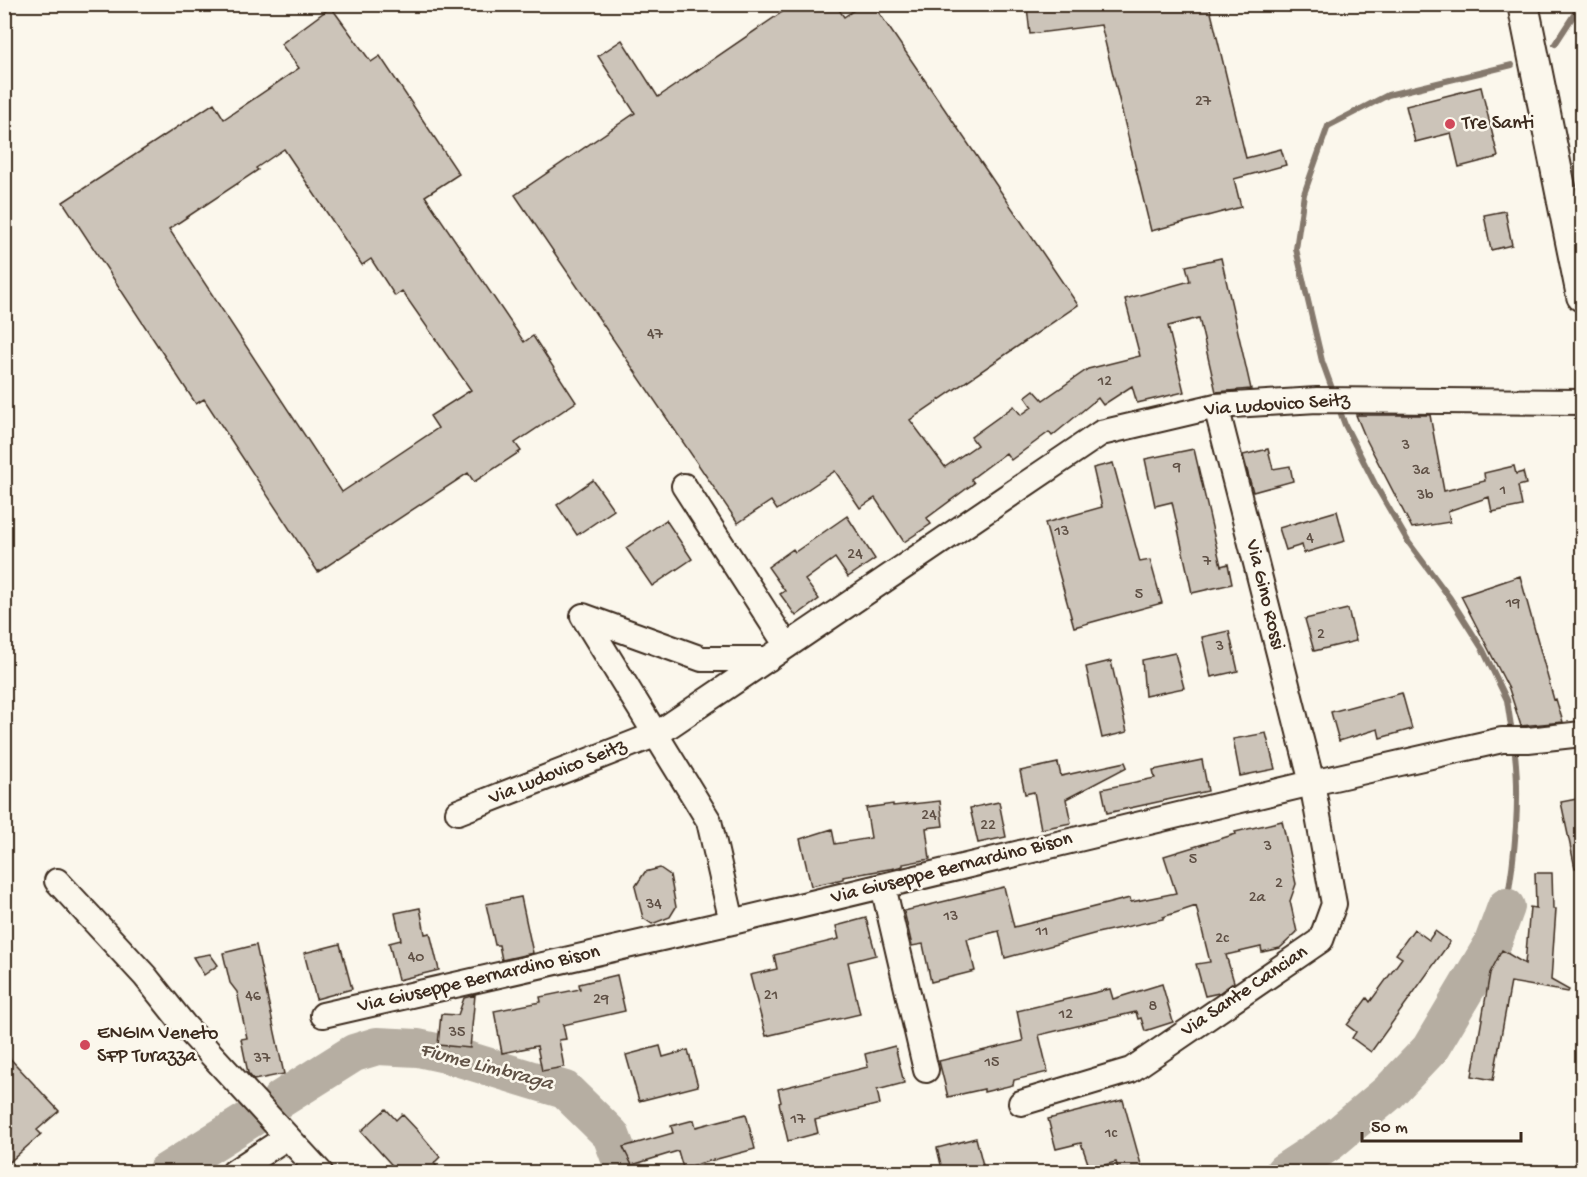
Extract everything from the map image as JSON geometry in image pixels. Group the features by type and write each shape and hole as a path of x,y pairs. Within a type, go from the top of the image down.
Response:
{"street":[{"path":"1523,4 1582,296"},
{"name":"Via Ludovico Seitz","path":"458,812 657,734 1101,433 1216,406 1317,400 1582,402"},
{"name":"Via Gino Rossi","path":"1216,406 1312,783"},
{"path":"684,486 778,652 702,659 583,616 709,821 732,922"},
{"name":"Via Giuseppe Bernardino Bison","path":"323,1015 732,922 1312,783 1502,740 1528,740 1582,734"},
{"name":"Via Sante Cancian","path":"1021,1103 1131,1070 1321,940 1334,903 1312,783"},
{"path":"57,881 145,976 184,1025 320,1173"},
{"path":"883,886 926,1070"},
{"path":"234,1173 287,1137"}],"building":[{"path":"794,4 835,4 844,17 863,4 873,4 1078,305 910,420 945,467 977,445 971,437 1014,406 1021,415 1032,407 1025,397 1034,390 1043,400 1088,369 1140,356 1125,299 1190,281 1186,266 1221,258 1251,389 1216,392 1199,318 1168,326 1184,392 1137,403 1132,386 1103,405 1098,398 1052,436 1049,432 1011,460 1006,453 971,479 974,483 927,518 931,524 904,542 875,498 860,508 835,471 777,510 771,501 738,523 515,195 635,113 598,56 622,40 658,97"},
{"path":"1049,4 1209,4 1246,158 1281,149 1286,165 1234,179 1241,207 1151,231 1101,25 1030,34 1027,7"},
{"path":"331,7 371,62 380,56 459,174 425,196 524,342 533,336 576,402 515,443 521,451 474,482 468,473 318,572 204,399 196,404 63,202 214,103 224,119 299,68 281,44","holes":["284,149 362,265 371,259 395,296 402,291 471,390 430,416 438,428 342,492 169,229 258,170 256,168"]},
{"name":"Tre Santi","path":"1481,87 1498,157 1459,167 1451,133 1415,142 1406,106"},
{"path":"1505,211 1512,245 1491,250 1484,215"},
{"path":"1356,415 1430,415 1444,491 1485,481 1484,473 1514,466 1516,474 1523,472 1526,484 1518,486 1522,506 1492,512 1489,497 1448,511 1450,522 1412,528"},
{"path":"1194,449 1221,566 1228,564 1232,584 1192,593 1172,502 1155,506 1145,459"},
{"path":"1268,449 1273,469 1290,466 1293,481 1253,492 1243,455"},
{"path":"1113,463 1140,562 1150,560 1162,603 1074,627 1045,523 1102,507 1093,468"},
{"path":"593,480 614,510 577,535 557,505"},
{"path":"1337,511 1345,541 1304,553 1302,545 1286,550 1279,528"},
{"path":"847,516 875,559 848,577 835,558 805,580 819,599 796,616 780,594 785,591 768,567 793,549 795,552"},
{"path":"666,520 692,559 652,586 626,548"},
{"path":"1520,576 1554,700 1556,699 1563,722 1521,726 1509,689 1461,596"},
{"path":"1348,609 1356,641 1314,651 1305,619"},
{"path":"1229,631 1238,671 1211,677 1202,637"},
{"path":"1175,653 1184,688 1145,696 1142,660"},
{"path":"1111,661 1127,732 1102,738 1086,667"},
{"path":"1402,693 1412,729 1380,738 1378,729 1339,741 1331,712"},
{"path":"1266,733 1275,769 1240,776 1233,739"},
{"path":"1202,760 1208,791 1107,813 1102,789 1155,778 1153,770"},
{"path":"1125,762 1127,767 1066,799 1071,823 1041,829 1034,792 1025,794 1020,771 1058,763 1061,776"},
{"path":"1582,798 1582,867 1575,868 1561,802"},
{"path":"940,801 943,826 926,828 930,859 811,886 800,839 832,829 835,844 871,838 866,808"},
{"path":"999,802 1006,837 978,843 970,808"},
{"path":"1282,821 1296,884 1290,901 1297,932 1280,948 1262,952 1261,947 1226,955 1234,982 1219,993 1205,996 1196,964 1210,962 1196,906 1163,917 1163,919 1097,933 1005,958 999,931 967,939 975,971 931,982 923,944 912,946 904,911 1004,887 1014,927 1130,898 1131,902 1176,893 1164,856 1236,834 1235,832"},
{"path":"660,868 670,875 676,907 670,917 652,924 643,918 635,887 645,872"},
{"path":"1535,873 1552,873 1553,909 1556,909 1551,980 1569,990 1568,992 1511,982 1493,1080 1472,1076 1490,973 1502,950 1525,964 1530,907 1536,908"},
{"path":"521,897 533,953 502,960 499,945 495,945 486,904"},
{"path":"420,908 425,934 430,933 439,970 398,980 389,943 401,940 395,913"},
{"path":"866,918 876,955 848,962 860,1014 766,1036 750,975 777,969 774,955 839,939 836,926"},
{"path":"1414,929 1429,940 1435,931 1450,942 1371,1052 1352,1038 1356,1032 1347,1025 1367,998 1370,1002 1402,958 1396,954"},
{"path":"340,944 352,989 316,999 304,953"},
{"path":"256,945 284,1074 254,1080 248,1073 241,1039 247,1038 237,992 230,983 223,953"},
{"path":"210,954 218,965 204,975 193,957"},
{"path":"617,975 625,1011 563,1025 566,1039 559,1040 564,1067 542,1071 537,1046 502,1053 494,1011 541,1002 540,997 580,989 579,984"},
{"path":"1162,984 1173,1022 1145,1031 1141,1018 1138,1019 1136,1012 1039,1035 1048,1072 1014,1080 1013,1085 948,1097 939,1061 1023,1041 1017,1011 1110,989 1113,999"},
{"path":"475,995 470,1048 438,1045 441,1014 458,1015 464,998"},
{"path":"660,1046 663,1057 688,1050 698,1086 639,1101 626,1055"},
{"path":"895,1046 904,1083 877,1090 880,1104 815,1120 818,1133 788,1141 778,1089 868,1067 865,1054"},
{"path":"4,1052 59,1111 37,1130 41,1134 4,1167"},
{"path":"1123,1100 1142,1168 1130,1173 1119,1173 1116,1162 1090,1169 1081,1143 1056,1149 1048,1119"},
{"path":"386,1109 396,1120 402,1114 419,1132 440,1157 434,1163 442,1173 399,1173 361,1131"},
{"path":"746,1114 755,1149 683,1168 678,1151 632,1165 623,1147 673,1133 671,1126 694,1120 696,1127"},
{"path":"976,1138 985,1173 943,1173 937,1148"}],"waterway":[{"path":"1555,44 1581,4"},
{"path":"1334,394 1322,361 1296,249 1304,194 1328,126 1388,95 1512,65"},
{"path":"1338,406 1345,425 1376,486 1409,543 1450,598 1483,650 1507,700 1512,733"},
{"path":"1506,907 1516,826 1517,785 1514,746"},
{"name":"Fiume Limbraga","path":"1284,1172 1330,1142 1388,1093 1430,1049 1492,945 1506,907"},
{"name":"Fiume Limbraga","path":"281,1099 354,1053 377,1046 418,1048 450,1055 565,1090 611,1135 625,1172"},
{"name":"Fiume Limbraga","path":"166,1172 252,1118"}],"place":[{"name":"Tre Santi","path":"1450,124"},
{"name":"ENGIM Veneto SFP Turazza","path":"85,1045"}]}
